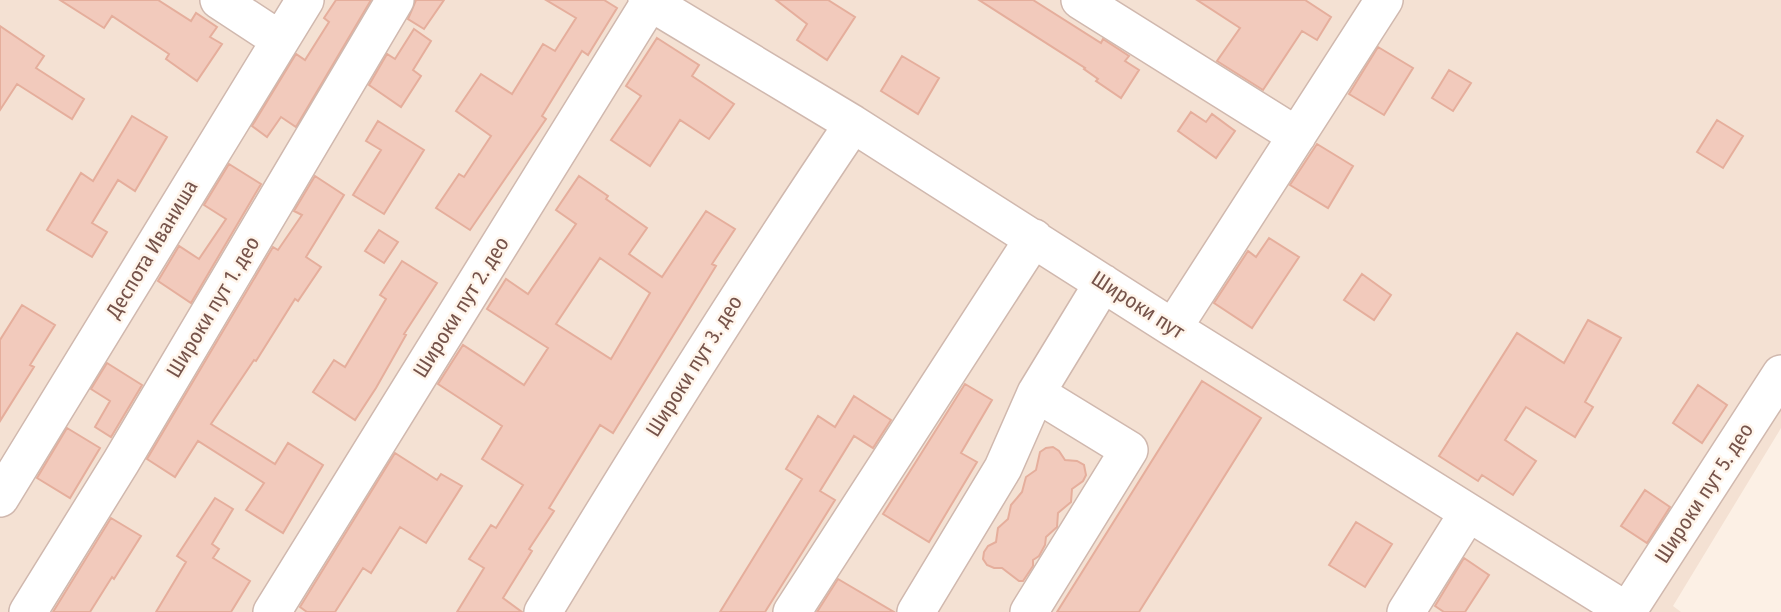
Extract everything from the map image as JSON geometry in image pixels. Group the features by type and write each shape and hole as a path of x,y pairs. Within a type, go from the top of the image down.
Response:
{"street":[{"path":"219,0 280,40"},
{"name":"Деспота Иваниша","path":"0,498 304,0"},
{"name":"Широки пут 1. део","path":"28,612 128,450 395,0"},
{"path":"1080,0 1297,136"},
{"path":"1173,328 1384,0"},
{"name":"Широки пут","path":"648,1 853,124 1627,612"},
{"name":"Широки пут 2. део","path":"272,612 648,1"},
{"name":"Широки пут 3. део","path":"542,612 677,391 853,124"},
{"path":"792,612 1034,238"},
{"path":"916,612 1003,468 1036,393 1103,283"},
{"name":"Широки пут 5. део","path":"1627,612 1781,374"},
{"path":"1029,612 1129,450 1036,393"},
{"path":"1406,612 1468,513"}],"shaded area":[{"path":"0,0 1781,0 1781,428 1673,606 1681,612 0,612"}],"building":[{"path":"60,0 158,0 191,21 196,13 217,27 210,37 222,44 197,81 166,59 169,54 112,16 104,28"},
{"path":"336,0 371,0 296,127 281,117 267,137 252,126 296,54 305,60 329,22 324,18"},
{"path":"416,0 444,0 424,29 408,19"},
{"path":"546,0 604,0 617,8 588,55 582,51 542,116 546,119 470,230 436,208 459,174 464,177 491,136 456,111 481,74 512,94 543,44 555,51 576,18"},
{"path":"776,0 828,0 855,17 827,60 797,40 807,24"},
{"path":"979,0 1033,0 1101,43 1103,39 1129,56 1125,61 1139,70 1121,98 1096,81 1098,79 1085,68"},
{"path":"1197,0 1305,0 1331,17 1317,40 1302,31 1263,90 1217,61 1240,28"},
{"path":"0,26 44,56 36,68 84,99 72,119 17,84 0,110"},
{"path":"414,29 431,41 413,70 421,76 401,107 369,85 387,54 395,59"},
{"path":"657,38 699,65 692,76 734,104 709,139 680,120 650,166 611,140 641,96 626,86"},
{"path":"1378,47 1413,68 1384,115 1349,94"},
{"path":"902,56 939,78 918,114 881,91"},
{"path":"1449,70 1471,83 1453,111 1432,98"},
{"path":"1191,112 1206,122 1212,114 1235,131 1216,158 1178,131"},
{"path":"132,116 167,137 135,191 118,180 92,223 107,232 92,257 47,230 81,173 93,181"},
{"path":"1717,120 1743,136 1723,168 1697,152"},
{"path":"378,121 424,150 384,214 353,195 381,150 366,141"},
{"path":"1317,144 1353,166 1328,208 1290,185"},
{"path":"229,164 261,184 191,303 158,281 179,246 199,259 226,219 204,205"},
{"path":"315,176 344,195 306,257 321,267 298,301 295,299 256,361 254,360 211,424 275,464 288,443 323,465 283,533 246,510 264,483 198,441 175,477 147,459 273,247 278,250 302,215 294,211"},
{"path":"579,176 647,228 629,254 662,277 706,211 735,229 712,264 716,266 613,433 600,425 549,508 554,511 529,549 532,551 503,598 522,612 457,612 484,568 469,559 491,525 496,528 523,485 482,459 502,426 438,384 463,345 524,385 548,348 487,309 506,279 528,294 576,224 556,210","holes":["600,258 650,293 611,359 556,324"]},
{"path":"379,230 398,242 384,263 365,251"},
{"path":"1269,238 1299,257 1252,328 1214,303 1248,251 1256,257"},
{"path":"402,261 437,283 404,334 406,335 376,388 355,420 313,392 334,360 345,367 386,299 380,295"},
{"path":"1362,274 1391,295 1374,320 1344,300"},
{"path":"22,305 55,325 30,365 34,367 0,421 0,340"},
{"path":"1588,320 1621,338 1585,402 1593,407 1575,437 1526,407 1505,440 1536,461 1513,495 1482,475 1478,481 1439,456 1517,333 1564,363"},
{"path":"107,363 142,385 111,437 95,427 110,401 91,389"},
{"path":"1202,381 1261,418 1139,612 1057,612"},
{"path":"965,384 992,400 961,453 977,462 929,542 883,514"},
{"path":"1698,385 1727,405 1702,443 1673,423"},
{"path":"854,396 891,420 873,448 854,436 820,491 835,500 765,612 720,612 802,479 786,469 818,416 835,427"},
{"path":"67,428 100,448 70,498 37,478"},
{"path":"1053,447 1065,460 1084,465 1086,475 1083,481 1072,489 1071,502 1058,513 1057,527 1046,537 1045,545 1039,556 1033,560 1033,566 1023,581 1019,581 1002,568 987,565 983,559 984,552 996,542 998,528 1008,519 1011,505 1022,492 1026,477 1036,470 1040,452"},
{"path":"395,453 437,480 441,474 462,486 426,543 400,527 371,573 363,568 335,612 307,612 300,607"},
{"path":"1645,490 1670,507 1647,543 1621,526"},
{"path":"215,498 233,509 212,544 219,549 213,558 250,581 231,612 156,612 186,562 177,556"},
{"path":"111,518 141,536 90,612 53,612"},
{"path":"1356,522 1392,544 1365,587 1329,565"},
{"path":"1464,558 1489,575 1465,612 1444,612 1435,606"},
{"path":"838,579 894,612 817,612"}]}
